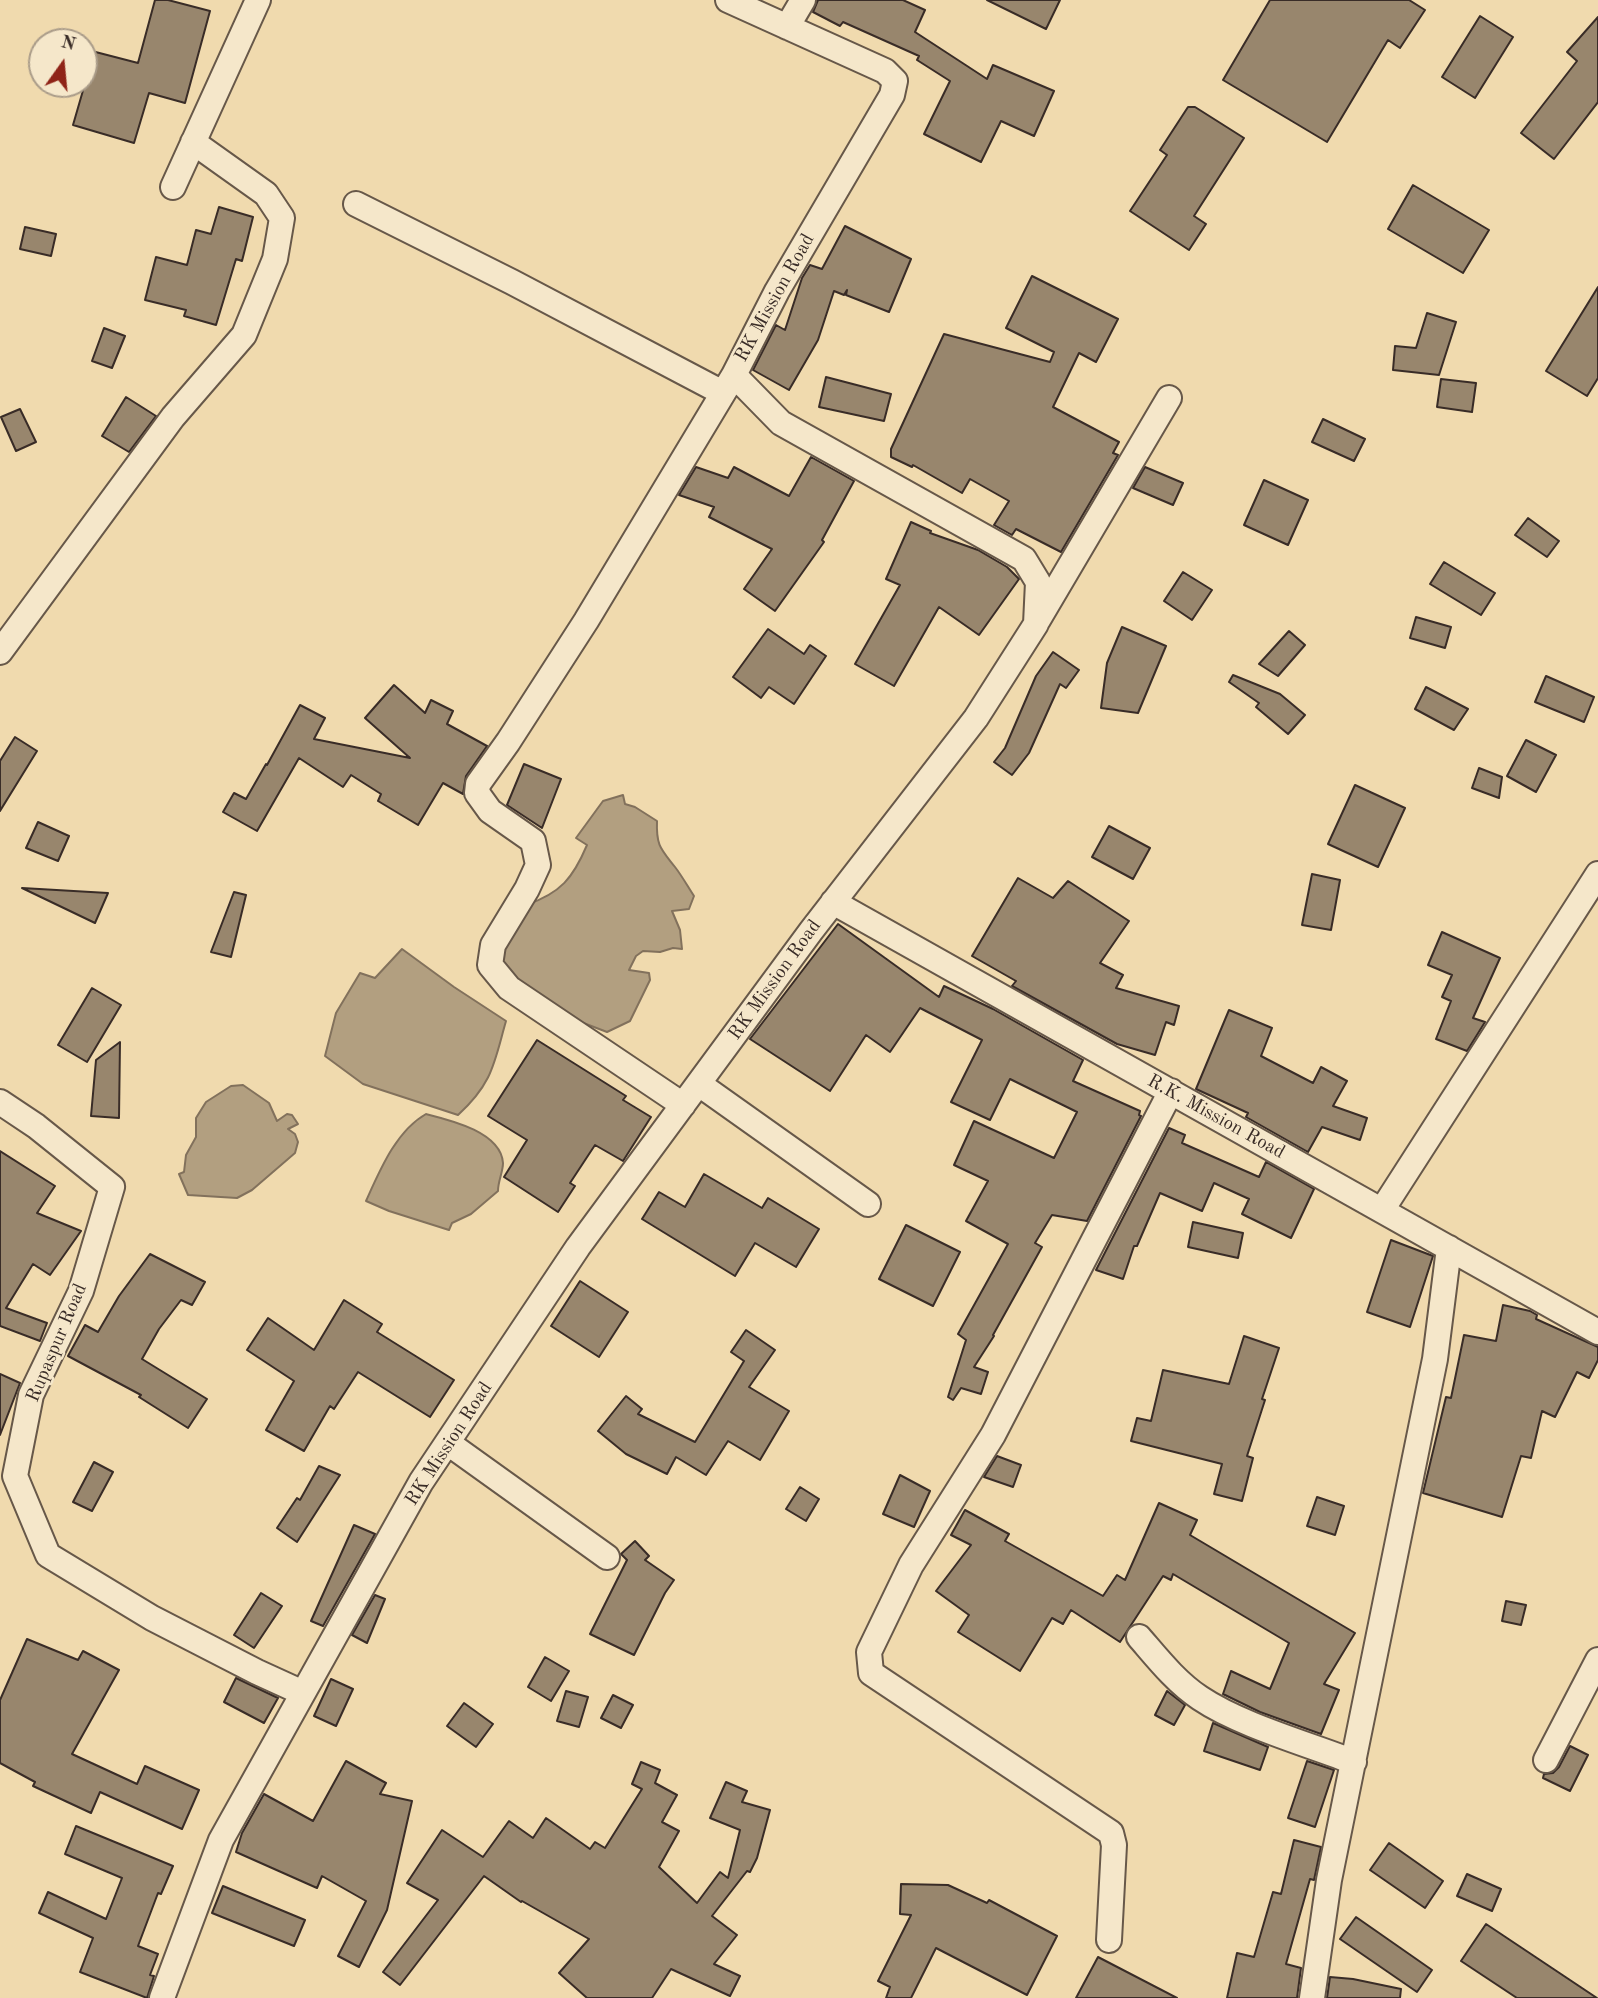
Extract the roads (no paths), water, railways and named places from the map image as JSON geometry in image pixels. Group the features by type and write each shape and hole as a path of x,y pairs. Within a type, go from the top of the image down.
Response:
{"street":[{"path":"173,187 258,0"},
{"path":"728,0 787,27 803,0"},
{"name":"RK Mission Road","path":"162,1998 221,1840 421,1482 578,1247 833,902 976,718 1036,624 1038,582 1024,559 781,423 727,383 777,291 892,94 895,81 885,71 787,27"},
{"path":"0,652 173,417 244,335 275,259 282,218 266,194 193,142"},
{"path":"356,204 512,282 727,383 586,621 478,783 477,793 489,811 533,841 538,865 527,889 493,945 489,965 509,988 683,1105"},
{"path":"1036,624 1169,398"},
{"path":"1382,1210 1598,874"},
{"name":"R.K. Mission Road","path":"833,902 1598,1332"},
{"path":"699,1084 868,1204"},
{"path":"1109,1940 1114,1844 1111,1833 871,1673 869,1652 911,1565 993,1435 1171,1091"},
{"name":"Rupaspur Road","path":"0,1102 36,1126 112,1187 81,1291 31,1395 15,1476 48,1555 152,1618 303,1693"},
{"path":"1312,1998 1329,1880 1435,1359 1450,1248"},
{"path":"447,1443 607,1557"},
{"path":"1139,1637 1171,1675 1201,1699 1241,1719 1354,1762"},
{"path":"1546,1759 1598,1660"}]}
